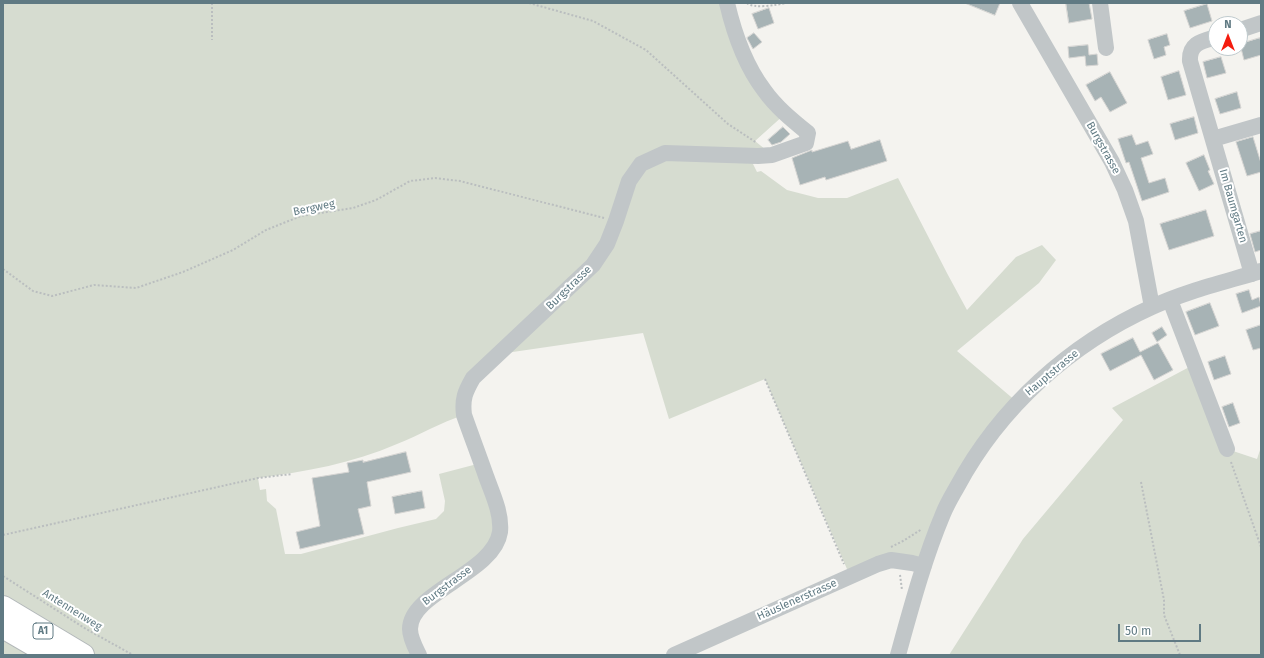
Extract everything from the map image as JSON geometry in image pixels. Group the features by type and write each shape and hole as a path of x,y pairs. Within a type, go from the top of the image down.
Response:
{"highway":[{"name":"A1","path":"3,607 83,655"},
{"name":"A1","path":"4,630 51,655"}],"street":[{"name":"Burgstrasse","path":"419,655 413,642 410,629 412,617 421,605 487,557 497,543 500,531 499,513 464,415 463,403 466,390 473,378 593,265 607,244 629,180 641,164 665,153 758,156 772,155 806,143 808,133 785,114 764,91 747,64 730,20 727,3"},
{"name":"Burgstrasse","path":"1020,3 1112,162 1125,190 1137,227 1152,307"},
{"path":"1100,3 1106,48"},
{"path":"1248,27 1261,23"},
{"name":"Im Baumgarten","path":"1208,40 1197,44 1190,51 1190,57 1213,139 1257,272"},
{"path":"1213,139 1261,125"},
{"name":"Hauptstrasse","path":"898,655 924,566 943,513 964,474 990,435 1017,402 1044,376 1072,354 1113,327 1152,307 1170,300 1257,272"},
{"path":"1170,300 1227,449"},
{"name":"Häuslenerstrasse","path":"674,655 878,564 891,560 924,566"}],"path":[{"path":"212,3 212,40"},
{"path":"529,3 593,21 646,50 728,124 755,141 772,155"},
{"path":"746,3 754,7 786,3"},
{"name":"Bergweg","path":"3,268 33,291 52,296 94,285 136,288 183,272 226,254 266,230 302,216 353,208 376,200 410,181 435,178 460,181 616,221"},
{"path":"765,379 843,561"},
{"path":"1227,449 1261,547"},
{"path":"3,535 258,478 292,474"},
{"path":"1141,482 1164,600 1164,615 1180,655"},
{"name":"Antennenweg","path":"3,576 86,629 133,655"}],"shaded area":[{"path":"3,3 727,3 730,20 785,114 755,141 772,155 753,164 757,172 761,171 787,190 818,198 847,198 898,178 967,310 1016,257 1042,245 1056,260 1039,283 957,351 1017,402 990,435 924,566 912,563 850,576 765,379 669,419 643,333 499,354 473,378 464,415 380,451 346,462 311,470 258,478 260,490 266,489 267,501 276,509 285,554 301,554 436,519 444,511 445,501 439,474 481,463 497,543 412,617 419,655 3,655"},
{"path":"1195,364 1227,449 1257,459 1261,447 1261,655 949,655 1023,539 1123,420 1112,408"}],"building":[{"path":"965,3 1000,3 995,15"},
{"path":"1066,3 1089,3 1092,19 1069,23"},
{"path":"1207,4 1211,16 1208,16 1208,22 1190,28 1184,11"},
{"path":"769,8 774,23 758,29 752,14"},
{"path":"754,33 762,42 753,49 747,38"},
{"path":"1167,34 1170,45 1164,47 1166,55 1154,59 1148,40"},
{"path":"1260,38 1261,55 1244,60 1243,56 1248,56 1248,42"},
{"path":"1088,45 1089,55 1097,54 1098,65 1086,66 1085,56 1069,58 1068,47"},
{"path":"1221,57 1226,73 1207,78 1203,62"},
{"path":"1179,71 1186,95 1168,100 1161,77"},
{"path":"1110,72 1127,103 1110,112 1101,97 1095,101 1086,85"},
{"path":"1237,92 1241,108 1220,114 1215,99"},
{"path":"1194,117 1198,133 1175,140 1170,124"},
{"path":"783,127 790,134 781,142 772,145 768,140"},
{"path":"1132,135 1136,145 1148,141 1153,154 1141,158 1149,183 1165,178 1169,192 1142,201 1129,162 1126,163 1118,139"},
{"path":"1253,137 1261,163 1261,172 1247,176 1236,142"},
{"path":"880,140 887,161 826,180 825,177 800,185 792,158 812,150 812,152 848,141 851,149"},
{"path":"1204,155 1210,170 1208,171 1214,184 1199,191 1186,163"},
{"path":"1206,210 1214,236 1169,250 1160,224"},
{"path":"1261,231 1261,250 1255,252 1250,234"},
{"path":"1249,290 1252,300 1259,297 1261,306 1242,313 1236,294"},
{"path":"1210,303 1219,326 1195,335 1186,312"},
{"path":"1261,325 1261,348 1253,350 1246,330"},
{"path":"1162,327 1167,335 1157,342 1152,333"},
{"path":"1133,338 1140,352 1158,343 1173,370 1154,380 1141,355 1110,371 1101,354"},
{"path":"1225,356 1231,374 1214,380 1208,362"},
{"path":"1233,403 1240,423 1229,427 1222,407"},
{"path":"406,452 411,472 367,482 371,506 358,509 364,534 300,549 296,532 320,526 312,478 349,472 347,463 363,460 363,462"},
{"path":"422,491 425,508 395,514 392,497"}]}
